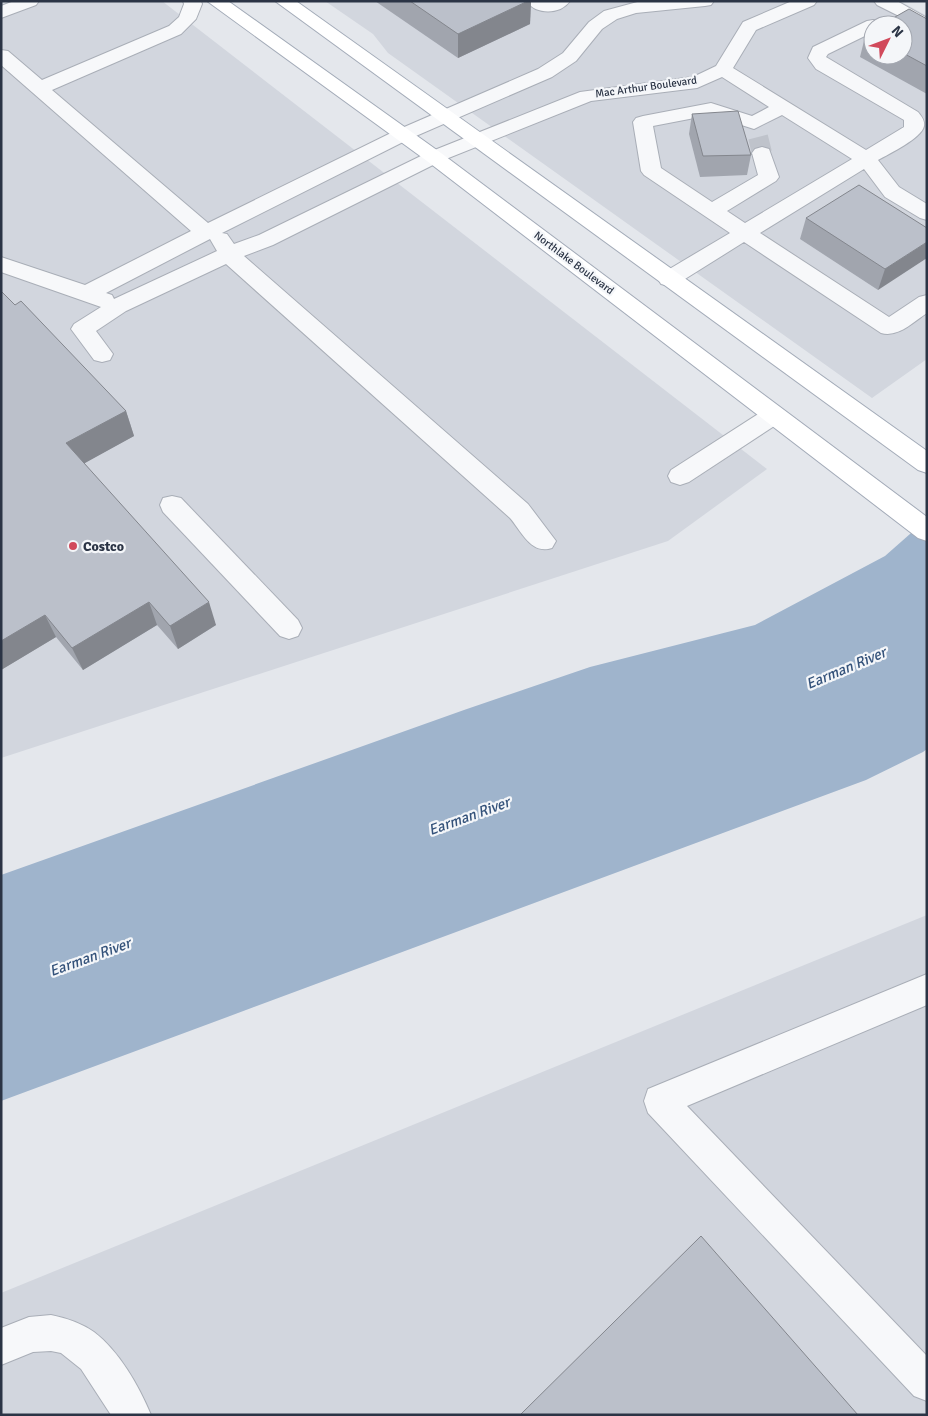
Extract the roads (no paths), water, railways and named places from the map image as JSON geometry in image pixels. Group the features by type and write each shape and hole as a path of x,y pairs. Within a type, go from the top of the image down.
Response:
{"main road":[{"name":"Northlake Boulevard","path":"216,1 434,157 918,524"},
{"path":"284,1 927,464"}],"street":[{"path":"1,13 30,1"},
{"path":"40,88 175,30 187,19 193,4 192,1"},
{"path":"535,1 545,7 561,1"},
{"path":"88,294 205,232 403,135 543,74 573,54 588,32 601,21 629,8 654,4 686,4 705,1"},
{"path":"808,1 748,26 723,70 866,159 892,192 927,214"},
{"path":"883,1 927,25"},
{"path":"900,15 927,4"},
{"path":"669,279 912,131 915,121 906,113 823,65 817,58 820,51 863,30"},
{"path":"1,55 205,232"},
{"name":"Mac Arthur Boulevard","path":"102,354 82,329 118,306 229,254 266,240 434,157 587,96 697,82 723,70"},
{"path":"758,138 782,107"},
{"path":"712,211 769,177 758,138 711,109 643,122 651,171 889,328 927,302"},
{"path":"238,216 220,238 229,254 519,511 543,541"},
{"path":"1,264 118,306"},
{"path":"680,476 774,415"},
{"path":"172,505 289,628"},
{"path":"927,989 660,1101 927,1383"},
{"path":"1,1347 33,1334 53,1333 70,1336 84,1345 99,1362 132,1415"}],"water":[{"name":"Earman River","path":"927,519 927,749 923,752 866,780 1,1101 1,875 590,667 755,625 885,556"}],"tunnel":[{"path":"758,137 762,153"}],"place":[{"name":"Costco","path":"73,546"}]}
